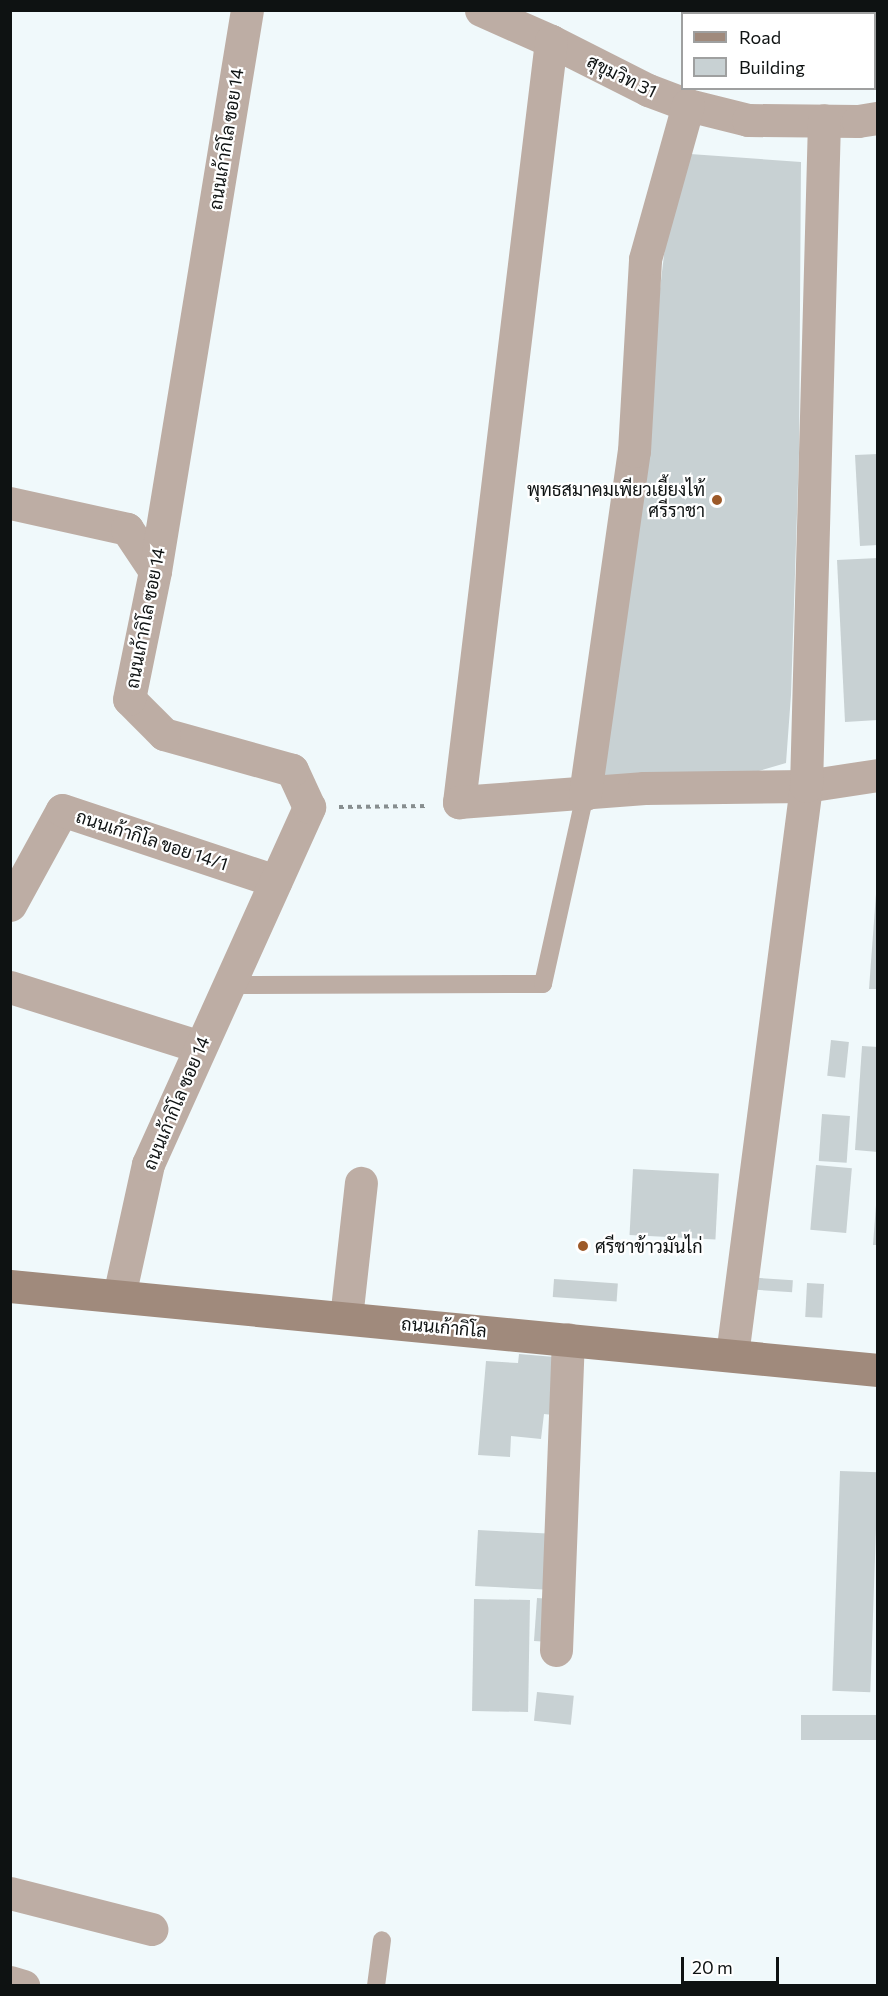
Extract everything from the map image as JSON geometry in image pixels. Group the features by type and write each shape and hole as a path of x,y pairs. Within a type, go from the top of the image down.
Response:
{"main road":[{"name":"ถนนเก้ากิโล","path":"10,1286 878,1370"}],"street":[{"name":"ถนนเก้ากิโล ซอย 14","path":"119,1296 148,1164 226,986 309,807 292,770 164,734 129,699 154,571 247,10"},
{"name":"สุขุมวิท 31","path":"481,10 551,41 648,90 688,105 748,120 858,121 878,118"},
{"path":"551,41 459,802 644,788 806,786 878,775"},
{"path":"585,794 634,451 645,259 688,105"},
{"path":"732,1355 806,786 824,120"},
{"path":"10,503 127,529 154,571"},
{"name":"ถนนเก้ากิโล ขอย 14/1","path":"10,905 62,810 275,881"},
{"path":"10,987 200,1047"},
{"path":"346,1318 361,1183"},
{"path":"556,1650 568,1339"},
{"path":"10,1893 151,1929"},
{"path":"10,1982 23,1986"}],"lane":[{"path":"226,986 543,984 585,794"},
{"path":"376,1986 382,1940"}],"path":[{"path":"309,807 411,808 459,802"}],"building":[{"name":"พุทธสมาคมเพียวเยี้ยงไท้ ศรีราชา","path":"676,153 801,162 799,453 791,695 786,763 752,773 595,783 640,459"},
{"path":"878,454 878,545 860,546 855,455"},
{"path":"878,558 878,720 845,722 837,560"},
{"path":"876,894 878,894 878,989 869,989"},
{"path":"831,1040 849,1042 845,1078 827,1076"},
{"path":"862,1046 878,1047 878,1152 855,1150"},
{"path":"822,1114 850,1116 847,1163 819,1161"},
{"path":"816,1165 852,1168 846,1233 810,1230"},
{"path":"633,1169 719,1174 715,1239 630,1235"},
{"path":"876,1205 878,1205 878,1245 873,1245"},
{"path":"745,1277 793,1280 792,1292 744,1289"},
{"path":"554,1279 618,1283 617,1301 553,1297"},
{"path":"807,1283 824,1284 822,1318 805,1317"},
{"path":"519,1354 567,1358 562,1416 544,1414 541,1439 511,1436 510,1457 478,1455 486,1361 518,1363"},
{"path":"840,1471 878,1472 870,1692 832,1691"},
{"path":"478,1530 547,1534 544,1590 475,1586"},
{"path":"537,1598 553,1599 550,1642 534,1641"},
{"path":"474,1599 530,1600 528,1712 472,1711"},
{"path":"537,1692 574,1696 571,1725 534,1721"},
{"path":"801,1715 878,1715 878,1740 801,1740"}],"place":[{"name":"พุทธสมาคมเพียวเยี้ยงไท้ ศรีราชา","path":"717,500"},
{"name":"ศรีชาข้าวมันไก่","path":"583,1246"}]}
